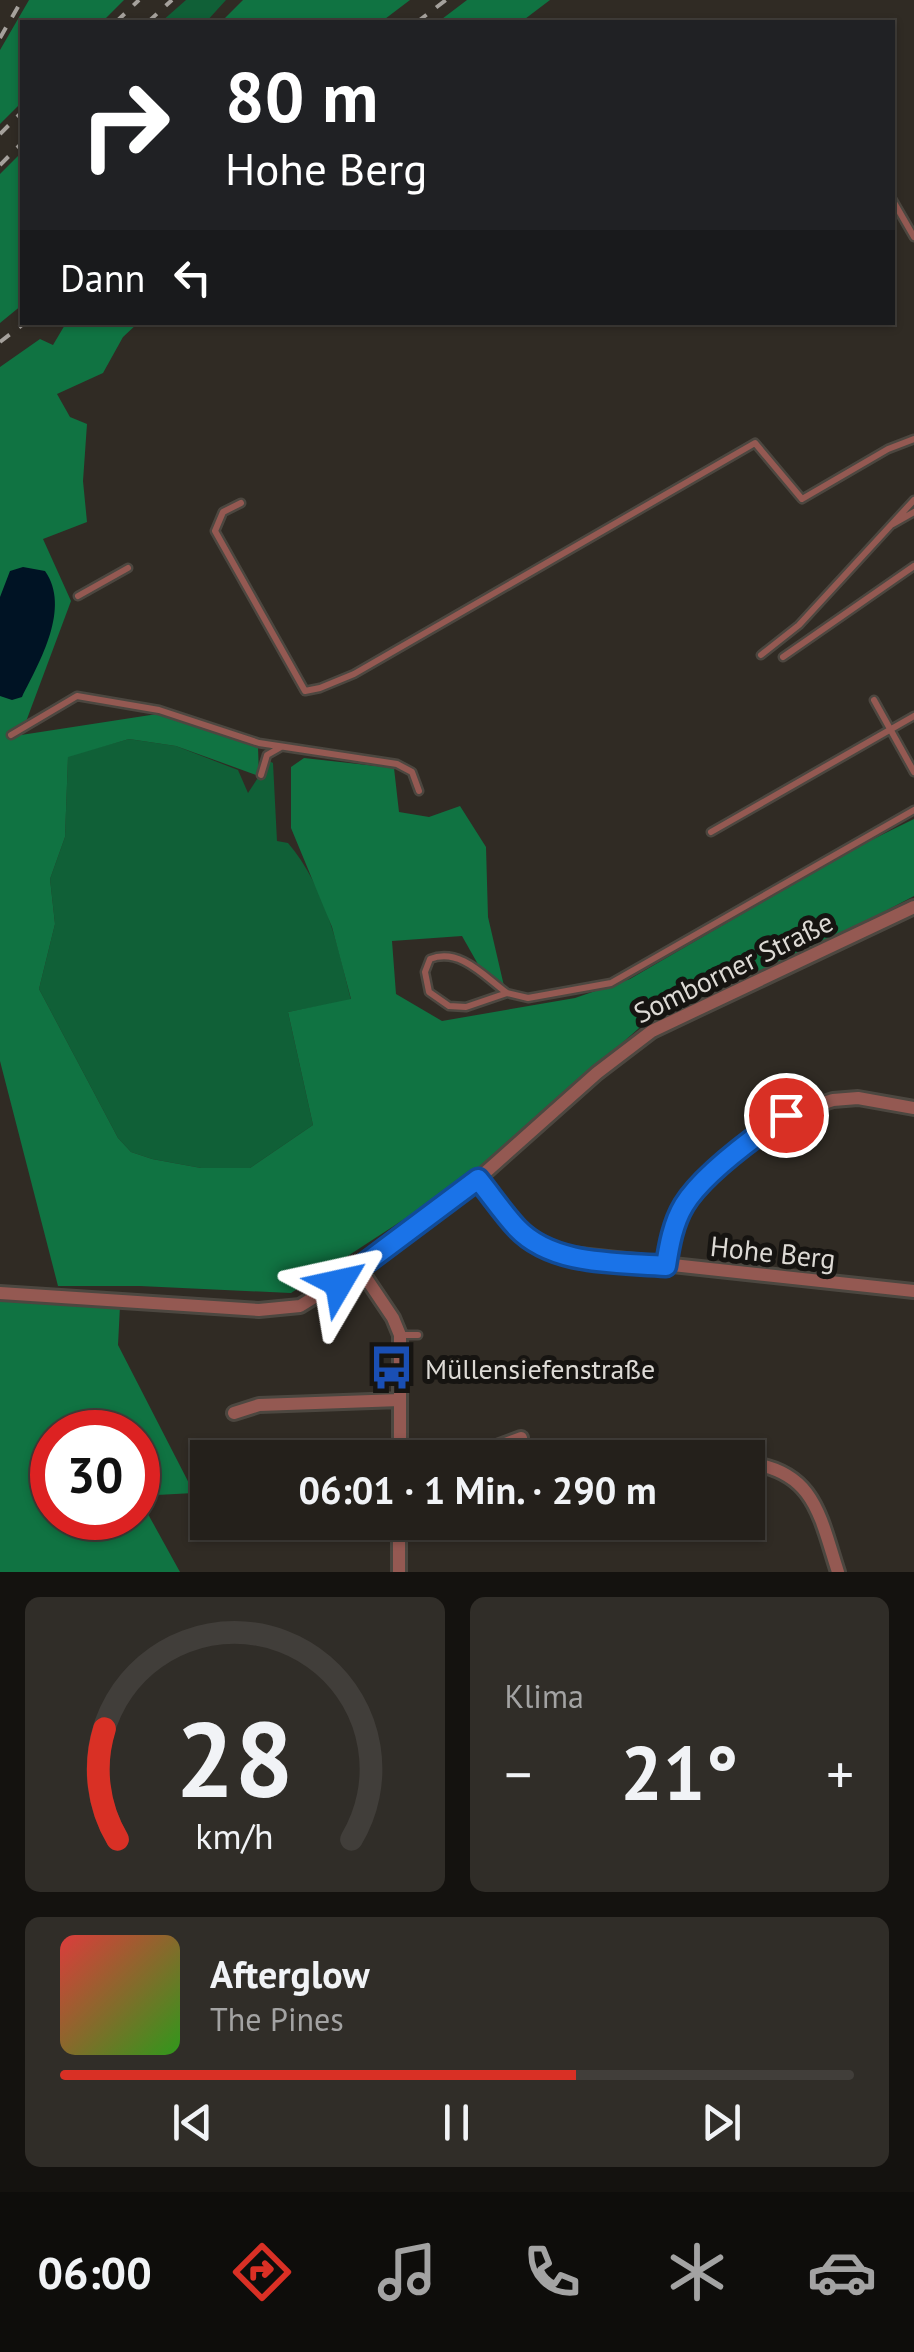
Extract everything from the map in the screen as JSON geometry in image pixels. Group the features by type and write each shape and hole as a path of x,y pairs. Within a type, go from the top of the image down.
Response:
{"street":[{"name":"Somborner Straße","path":"0,1293 282,1310 317,1298 478,1179 598,1072 652,1031 914,907"},
{"path":"666,1266 683,1205 742,1148 786,1115 833,1100 858,1098 914,1108"},
{"name":"Hohe Berg","path":"478,1179 519,1230 540,1245 582,1258 914,1291"},
{"path":"360,1268 400,1334 400,1440"},
{"path":"234,1413 259,1405 400,1400"},
{"path":"516,1440 521,1438"},
{"path":"765,1467 781,1470 814,1501 838,1572"},
{"path":"399,1540 399,1572"}],"lane":[{"path":"895,204 914,237"},
{"path":"240,502 224,512 216,531 306,691 354,674 755,443 802,499 888,449 914,439"},
{"path":"762,655 798,626 914,500"},
{"path":"890,526 914,512"},
{"path":"783,657 914,566"},
{"path":"78,596 128,568"},
{"path":"11,734 77,696 159,710 209,728 282,746 396,764 412,772 419,791"},
{"path":"874,700 914,772"},
{"path":"711,832 914,716"},
{"path":"261,775 267,755 282,746"},
{"path":"507,993 466,1007 449,1006 429,992 425,972 430,959 450,955 466,961 507,993 528,998 611,982 914,810"},
{"path":"400,1334 418,1335"}],"green space":[{"path":"29,0 124,0 104,20 20,20 20,104 0,124 0,50"},
{"path":"186,0 226,0 208,20 163,20"},
{"path":"243,0 410,0 384,20 223,20"},
{"path":"467,0 550,0 524,20 441,20"},
{"path":"20,154 20,307 0,323 0,174"},
{"path":"65,325 136,325 123,337 103,373 57,394 70,417 87,424 83,481 87,522 43,539 71,601 21,735 157,714 258,747 259,776 176,746 129,739 68,757 65,837 50,879 55,924 39,989 118,1138 131,1152 201,1168 250,1168 313,1125 288,1012 351,999 332,927 291,828 291,767 304,758 394,768 399,812 429,817 460,806 486,847 488,917 504,986 479,966 462,936 392,941 396,994 442,1021 575,998 630,979 857,847 914,819 914,896 832,939 647,1021 475,1173 291,1293 58,1286 0,1061 0,367 40,339 53,345"},
{"path":"129,739 176,746 238,770 248,793 269,761 273,763 277,841 288,843 301,860 321,898 335,938 351,1000 288,1012 313,1125 250,1168 201,1168 131,1152 118,1138 39,989 55,924 50,879 65,837 68,756"},
{"path":"0,1301 120,1306 118,1345 151,1410 30,1410 30,1540 160,1540 160,1536 180,1572 0,1572"},
{"path":"160,1427 190,1485 190,1493 160,1495"}],"water":[{"path":"23,567 45,571 55,601 54,618 44,651 22,697 12,700 0,696 0,597 10,571"}],"railway":[{"path":"0,38 22,0"},
{"path":"118,20 139,0"},
{"path":"150,20 172,0"},
{"path":"420,20 446,0"},
{"path":"0,134 20,114"},
{"path":"0,165 20,145"},
{"path":"0,342 22,325"}],"place":[{"name":"Müllensiefenstraße","path":"392,1368"}],"route":[{"path":"339,1283 478,1179 519,1230 540,1245 582,1258 666,1266 683,1205 742,1148 786,1115"}]}
